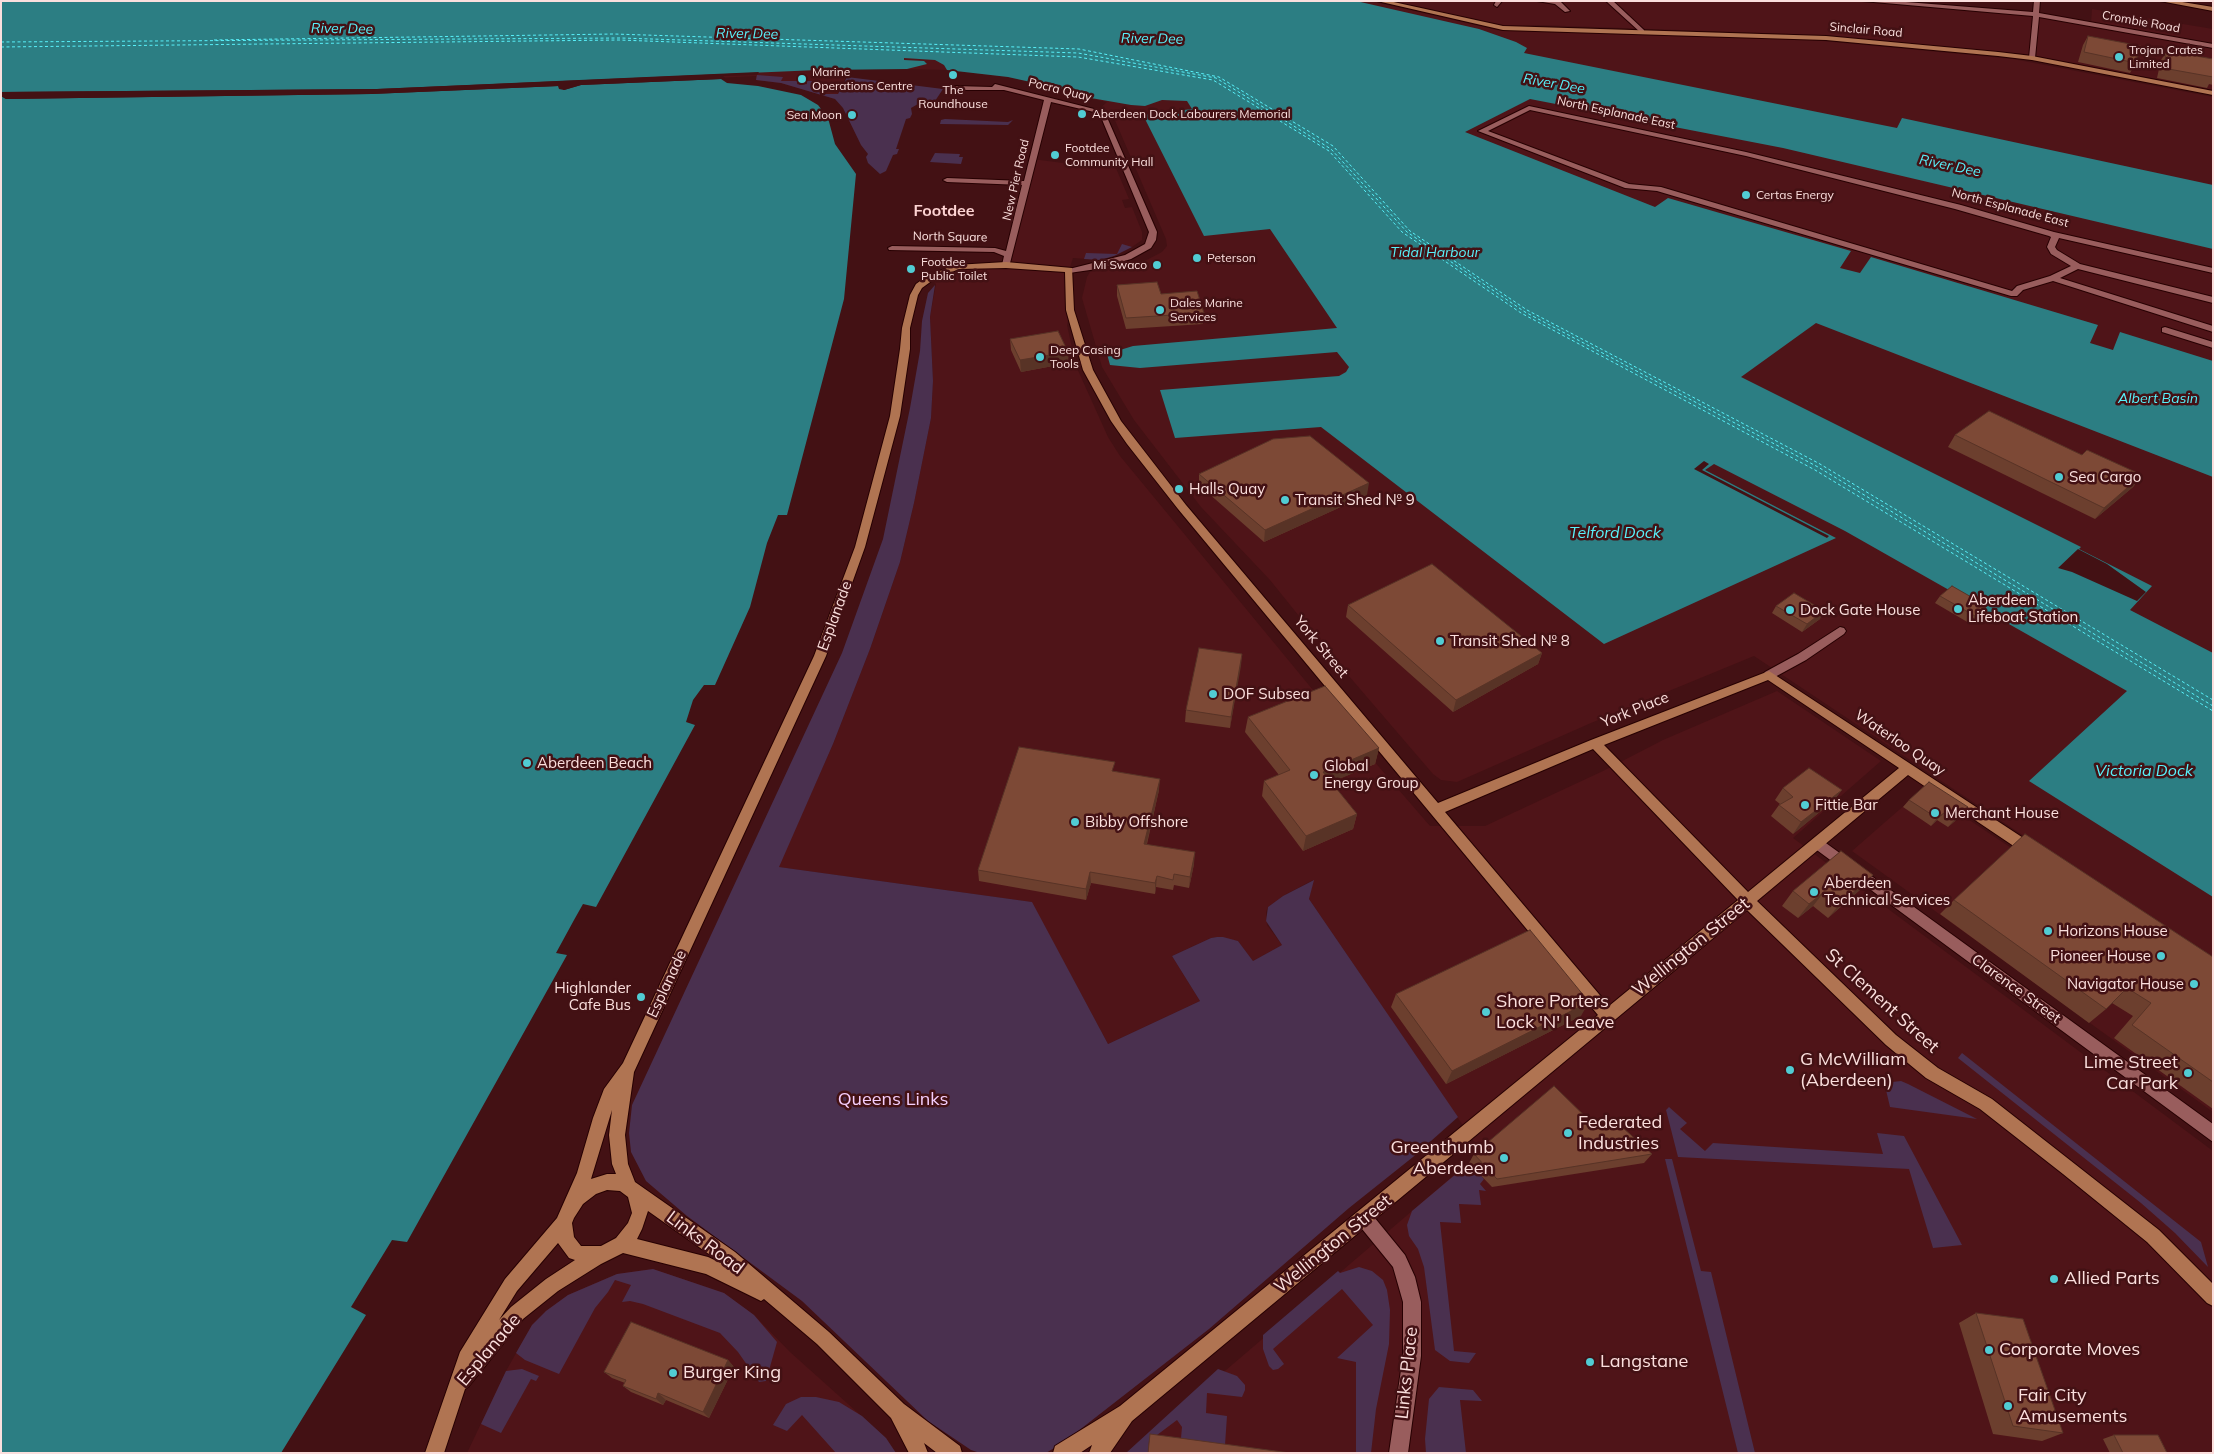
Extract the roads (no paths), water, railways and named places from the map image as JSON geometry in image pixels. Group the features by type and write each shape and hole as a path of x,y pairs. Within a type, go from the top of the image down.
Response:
{"street":[{"name":"Sinclair Road","path":"1380,1 1492,26 1513,28 1826,38 2032,58 2213,93"},
{"path":"1540,1 1557,2 1566,11"},
{"path":"1609,1 1642,31"},
{"name":"Crombie Road","path":"1865,1 2036,14 2213,46"},
{"path":"2032,58 2037,1"},
{"path":"2163,1 2213,9"},
{"name":"Pocra Quay","path":"995,86 1096,112 1106,118 1153,232 1152,240 1148,246 1128,258 1101,266 1069,270"},
{"path":"955,88 1006,89"},
{"name":"New Pier Road","path":"1007,260 1048,99"},
{"name":"North Esplanade East","path":"2053,278 2026,285 2014,294 1658,189 1628,186 1482,131 1529,108 1746,154 1958,207 2052,234 2213,272"},
{"path":"947,180 1027,183"},
{"path":"2052,234 2055,237 2051,247 2054,252 2077,266 2213,300"},
{"name":"North Square","path":"892,248 995,250 1007,260"},
{"name":"Esplanade","path":"571,1205 585,1174 610,1094 628,1068 820,656 860,547 895,416 906,328 914,295 919,286 942,272 958,267 1007,260 1069,270"},
{"path":"2053,278 2077,266"},
{"name":"York Street","path":"1069,270 1070,310 1076,334 1088,370 1116,421 1182,507 1608,1016"},
{"path":"2053,278 2213,329"},
{"path":"2165,330 2213,345"},
{"name":"York Place","path":"1436,810 1595,743 1769,675 1802,657 1840,631"},
{"name":"Waterloo Quay","path":"1769,675 2040,856"},
{"name":"St Clement Street","path":"1595,743 1747,901 1901,1049 1932,1072 1986,1104 2069,1168 2153,1236 2213,1297"},
{"name":"Wellington Street","path":"1062,1453 1127,1413 1747,901 1819,844 1908,768"},
{"name":"Clarence Street","path":"1819,844 2213,1134"},
{"name":"Esplanade","path":"628,1068 617,1135 620,1164 631,1189"},
{"path":"615,1182 631,1189 640,1204 638,1221 634,1230 622,1244 610,1252 597,1256 585,1256 571,1248 566,1240 564,1223 571,1205 584,1192 599,1184 615,1182"},
{"name":"Links Road","path":"631,1189 729,1258 823,1338 897,1411 953,1453"},
{"name":"Links Place","path":"1364,1218 1399,1261 1406,1277 1412,1302 1414,1322 1412,1356 1398,1453"},
{"name":"Esplanade","path":"434,1453 466,1358 496,1307 564,1223"},
{"name":"Links Road","path":"622,1244 708,1266 775,1299"},
{"name":"Esplanade","path":"454,1391 517,1313 552,1285 597,1256"},
{"name":"Links Road","path":"897,1411 919,1453"},
{"name":"Wellington Street","path":"1098,1453 1127,1413"}],"water":[{"path":"1,1 1356,1 1479,29 1516,42 1527,48 1524,53 1897,128 1902,118 2213,185 2213,249 1783,148 1530,99 1465,132 1655,207 1668,198 1851,251 1840,268 1860,273 1871,257 2098,325 2090,343 2113,350 2120,332 2213,361 2213,477 1816,323 1741,377 2081,547 2079,549 2152,586 2130,610 2213,653 2213,897 2029,781 2127,691 1845,531 1714,464 1705,470 1836,538 1604,644 1321,427 1175,438 1160,390 1339,376 1346,372 1349,367 1337,352 1140,368 1110,365 1107,354 1133,346 1337,328 1270,229 1204,236 1143,115 1192,109 1187,101 1162,100 1145,106 1131,105 1068,94 1071,91 1008,77 947,70 944,65 935,60 904,58 904,60 924,61 927,64 907,69 818,70 377,89 1,92"},
{"path":"721,79 727,83 758,86 801,95 818,105 828,118 835,144 856,174 844,299 787,515 778,515 767,543 750,607 715,685 704,685 693,700 686,722 695,725 596,907 583,904 574,920 556,953 567,955 407,1242 392,1240 351,1307 366,1315 281,1453 1,1453 1,96 6,99 371,94 559,86 564,90 581,85"}],"place":[{"name":"Trojan Crates Limited","path":"2119,57"},
{"name":"The Roundhouse","path":"953,75"},
{"name":"Marine Operations Centre","path":"802,79"},
{"name":"Aberdeen Dock Labourers Memorial","path":"1082,114"},
{"name":"Sea Moon","path":"852,115"},
{"name":"Footdee Community Hall","path":"1055,155"},
{"name":"Certas Energy","path":"1746,195"},
{"name":"Peterson","path":"1197,258"},
{"name":"Mi Swaco","path":"1157,265"},
{"name":"Footdee Public Toilet","path":"911,269"},
{"name":"Dales Marine Services","path":"1160,310"},
{"name":"Deep Casing Tools","path":"1040,357"},
{"name":"Sea Cargo","path":"2059,477"},
{"name":"Halls Quay","path":"1179,489"},
{"name":"Transit Shed № 9","path":"1285,500"},
{"name":"Aberdeen Lifeboat Station","path":"1958,609"},
{"name":"Dock Gate House","path":"1790,610"},
{"name":"Transit Shed № 8","path":"1440,641"},
{"name":"DOF Subsea","path":"1213,694"},
{"name":"Aberdeen Beach","path":"527,763"},
{"name":"Global Energy Group","path":"1314,775"},
{"name":"Fittie Bar","path":"1805,805"},
{"name":"Merchant House","path":"1935,813"},
{"name":"Bibby Offshore","path":"1075,822"},
{"name":"Aberdeen Technical Services","path":"1814,892"},
{"name":"Horizons House","path":"2048,931"},
{"name":"Pioneer House","path":"2161,956"},
{"name":"Navigator House","path":"2194,984"},
{"name":"Highlander Cafe Bus","path":"641,997"},
{"name":"Shore Porters Lock 'N' Leave","path":"1486,1012"},
{"name":"G McWilliam (Aberdeen)","path":"1790,1070"},
{"name":"Lime Street Car Park","path":"2188,1073"},
{"name":"Federated Industries","path":"1568,1133"},
{"name":"Greenthumb Aberdeen","path":"1504,1158"},
{"name":"Allied Parts","path":"2054,1279"},
{"name":"Corporate Moves","path":"1989,1350"},
{"name":"Langstane","path":"1590,1362"},
{"name":"Burger King","path":"673,1373"},
{"name":"Fair City Amusements","path":"2008,1406"}],"district":[{"name":"Footdee","path":"944,211"}],"water label":[{"name":"River Dee","path":"342,29"},
{"name":"River Dee","path":"747,34"},
{"name":"River Dee","path":"1152,39"},
{"name":"River Dee","path":"1554,84"},
{"name":"River Dee","path":"1950,166"},
{"name":"Tidal Harbour","path":"1435,253"},
{"name":"Albert Basin","path":"2158,399"},
{"name":"Telford Dock","path":"1615,533"},
{"name":"Victoria Dock","path":"2144,771"}],"park label":[{"name":"Queens Links","path":"893,1100"}]}
